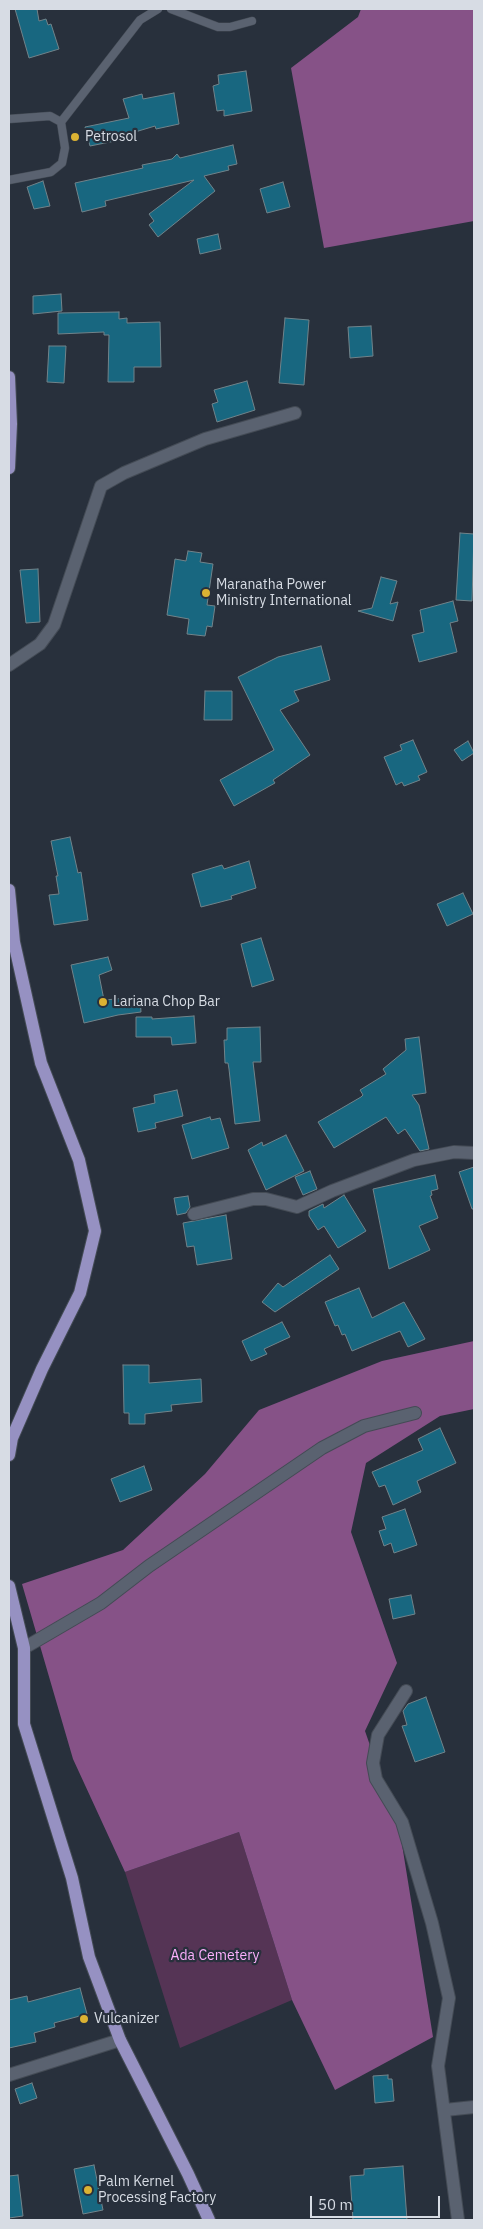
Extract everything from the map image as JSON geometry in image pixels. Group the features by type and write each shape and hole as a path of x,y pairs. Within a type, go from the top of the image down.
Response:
{"main road":[{"path":"9,377 11,424 9,468"},
{"path":"9,890 14,942 41,1063 79,1160 95,1231 80,1293 42,1369 12,1438 9,1455"},
{"path":"9,1586 24,1648 24,1724 72,1878 88,1957 120,2040 188,2174 209,2220"}],"street":[{"path":"9,665 40,644 54,625 101,486 124,473 206,439 295,413"},
{"path":"194,1214 253,1199 266,1199 297,1207 332,1191 414,1160 454,1152 474,1153"},
{"path":"24,1648 101,1603 149,1566 322,1448 364,1426 415,1413"},
{"path":"406,1691 378,1735 373,1763 376,1779 402,1822 432,1923 450,1998 438,2066 458,2220"},
{"path":"9,2075 120,2040"},
{"path":"445,2110 474,2107"}],"lane":[{"path":"9,180 51,172 62,163 65,148 61,122 140,20 158,9"},
{"path":"171,9 218,27 230,27 252,21"},
{"path":"9,119 50,116 61,122"}],"green space":[{"name":"Ada Cemetery","path":"239,1832 292,2000 180,2048 125,1872"}],"shaded area":[{"path":"361,9 474,9 474,221 324,248 291,68 358,17"},
{"path":"474,1341 474,1409 440,1416 366,1463 351,1532 397,1663 365,1731 400,1832 433,2037 335,2090 292,2000 239,1832 125,1872 73,1759 22,1584 123,1550 205,1474 259,1410 382,1361"}],"building":[{"path":"15,9 37,9 39,21 46,19 48,25 51,24 59,49 29,58"},
{"path":"246,71 252,111 224,116 224,110 217,111 213,86 219,84 218,75"},
{"path":"174,93 179,124 156,129 155,126 125,135 125,139 90,146 85,127 129,118 123,99 142,94 143,99"},
{"path":"233,145 237,164 228,166 229,170 204,176 215,191 158,237 149,225 154,221 149,214 194,180 105,201 106,206 82,212 75,183 143,168 142,165 172,159 177,154 180,158"},
{"path":"43,181 50,206 34,209 27,187"},
{"path":"283,182 290,207 267,213 260,189"},
{"path":"218,234 221,249 200,254 197,239"},
{"path":"61,294 62,311 33,314 33,296"},
{"path":"119,312 119,319 127,318 127,323 160,322 161,367 134,367 134,382 108,382 109,335 104,335 104,332 58,334 58,313"},
{"path":"285,318 309,320 304,385 279,383"},
{"path":"371,326 373,356 350,358 348,327"},
{"path":"49,346 66,346 64,383 47,382"},
{"path":"247,381 255,410 217,422 212,404 218,402 214,390"},
{"path":"460,533 474,534 472,601 456,600"},
{"path":"188,551 202,553 200,562 213,564 207,605 215,606 212,627 207,626 205,636 187,634 189,619 167,615 175,559 186,561"},
{"path":"38,569 40,622 26,623 20,570"},
{"path":"381,577 397,581 390,604 398,602 393,621 358,611 372,608"},
{"path":"453,601 458,621 450,623 457,652 419,662 412,635 424,632 420,610"},
{"path":"321,646 330,680 294,691 299,701 280,710 310,755 273,780 275,783 234,806 220,780 274,750 238,677 278,657"},
{"path":"205,691 232,691 232,720 204,720"},
{"path":"413,740 427,772 418,776 420,780 404,786 402,782 396,785 384,757 402,750 400,745"},
{"path":"468,741 474,753 462,761 454,750"},
{"path":"70,837 78,873 81,872 88,920 54,925 49,895 59,894 56,876 58,876 51,841"},
{"path":"249,861 256,888 231,896 232,899 201,907 192,874 222,865 224,869"},
{"path":"463,893 473,914 447,926 437,904"},
{"path":"261,938 274,980 252,987 241,944"},
{"path":"108,957 112,970 99,975 104,1000 140,997 141,1012 84,1023 71,965"},
{"path":"194,1016 196,1043 172,1045 171,1037 136,1037 136,1017 152,1017 152,1019"},
{"path":"260,1027 261,1062 253,1062 260,1121 235,1124 229,1069 228,1063 225,1063 224,1040 227,1040 227,1028"},
{"path":"419,1037 426,1093 412,1095 419,1105 429,1149 420,1151 405,1129 398,1134 386,1117 334,1148 318,1122 361,1097 363,1095 360,1090 386,1074 383,1069 406,1050 405,1039"},
{"path":"177,1090 183,1116 155,1123 156,1128 138,1132 133,1108 155,1103 154,1095"},
{"path":"210,1117 211,1120 220,1118 229,1148 192,1159 182,1125"},
{"path":"286,1135 304,1171 266,1190 248,1150 262,1142 263,1146"},
{"path":"474,1167 474,1209 472,1209 459,1172"},
{"path":"310,1171 317,1189 303,1195 295,1177"},
{"path":"435,1175 438,1189 431,1191 432,1195 430,1196 438,1218 419,1226 430,1250 389,1269 373,1189"},
{"path":"344,1195 366,1231 338,1248 324,1226 318,1230 309,1216 309,1211 323,1204 324,1208"},
{"path":"188,1196 190,1207 186,1213 177,1215 174,1198"},
{"path":"226,1215 232,1259 197,1265 194,1246 187,1247 183,1223"},
{"path":"330,1255 339,1269 275,1312 262,1302 278,1283 283,1287"},
{"path":"359,1288 372,1318 404,1302 425,1339 408,1347 400,1331 352,1351 345,1334 342,1335 338,1325 335,1326 325,1302"},
{"path":"282,1322 290,1337 264,1349 267,1354 251,1361 242,1341"},
{"path":"123,1365 149,1365 149,1383 201,1379 202,1402 171,1405 172,1411 145,1414 145,1424 129,1424 129,1413 124,1413"},
{"path":"440,1428 456,1463 417,1481 421,1492 393,1505 385,1485 379,1487 372,1472 423,1450 418,1439"},
{"path":"144,1466 152,1490 120,1502 111,1479"},
{"path":"405,1509 417,1545 394,1553 391,1543 384,1546 379,1531 386,1529 382,1517"},
{"path":"411,1595 415,1614 393,1619 389,1599"},
{"path":"426,1697 445,1752 415,1762 402,1726 407,1725 403,1711 408,1704"},
{"path":"80,1988 87,2014 54,2023 55,2027 34,2033 36,2042 9,2048 9,2000 27,1996 28,2002"},
{"path":"388,2075 388,2079 392,2079 394,2101 375,2103 373,2076"},
{"path":"32,2083 37,2098 20,2104 15,2089"},
{"name":"Palm Kernel Processing Factory","path":"94,2165 103,2210 83,2214 74,2169"},
{"path":"403,2166 407,2220 353,2220 350,2176 364,2175 364,2169"},
{"path":"18,2175 23,2216 9,2218 9,2176"}],"place":[{"name":"Petrosol","path":"75,137"},
{"name":"Maranatha Power Ministry International","path":"206,593"},
{"name":"Lariana Chop Bar","path":"103,1002"},
{"name":"Vulcanizer","path":"84,2019"},
{"name":"Palm Kernel Processing Factory","path":"88,2190"}]}
